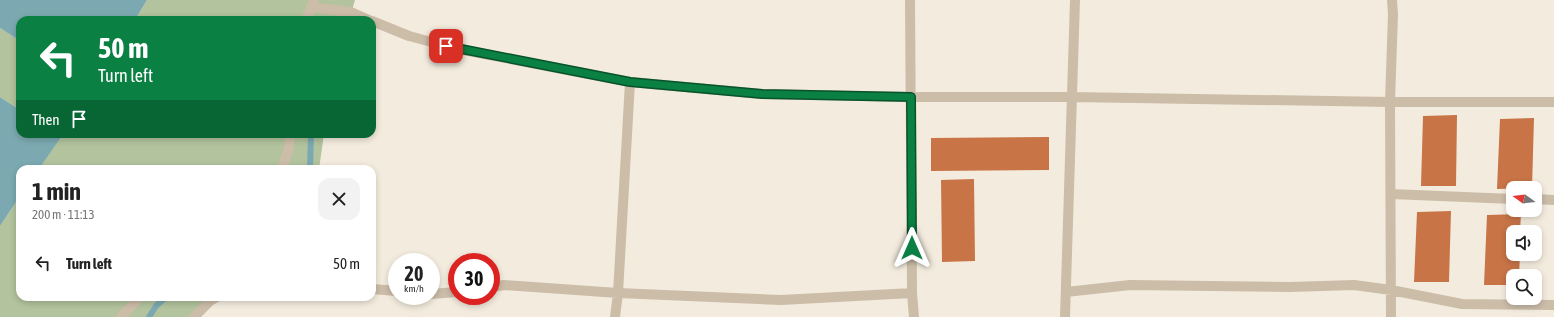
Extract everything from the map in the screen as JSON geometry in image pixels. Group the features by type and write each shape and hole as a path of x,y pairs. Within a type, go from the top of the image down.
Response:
{"street":[{"path":"910,0 912,293 914,317"},
{"path":"1065,317 1075,0"},
{"path":"1391,317 1390,102 1393,14 1392,0"},
{"path":"308,16 313,3 351,12 360,16"},
{"path":"376,23 409,36 458,49 630,82 762,94 1390,102 1554,102"},
{"path":"615,317 618,293 630,82"},
{"path":"283,165 289,148 290,138"},
{"path":"1391,194 1506,199"},
{"path":"1542,199 1554,200"},
{"path":"1066,292 1130,285 1290,287 1354,285 1391,290 1462,304 1554,305"},
{"path":"500,286 618,293 781,300 912,293"},
{"path":"376,289 388,290"},
{"path":"121,317 136,301"},
{"path":"194,317 210,301"}],"green space":[{"path":"147,0 355,0 350,16 137,16"},
{"path":"0,28 16,38 16,107 0,97"},
{"path":"59,138 323,138 320,165 42,165"},
{"path":"16,202 16,301 212,301 198,317 0,317 0,226"}],"water":[{"path":"0,0 147,0 137,16 16,16 16,38 0,28"},
{"path":"0,97 16,107 16,138 60,138 42,165 16,165 16,202 0,226"}],"building":[{"path":"1457,115 1456,186 1421,186 1423,116"},
{"path":"1534,118 1532,181 1506,181 1506,189 1497,189 1500,119"},
{"path":"1049,137 1049,170 931,171 931,138"},
{"path":"974,179 975,261 942,262 941,180"},
{"path":"1451,211 1449,282 1414,282 1417,212"},
{"path":"1506,214 1506,217 1521,217 1520,225 1506,225 1506,261 1520,261 1519,269 1506,269 1506,285 1484,285 1487,215"}],"waterway":[{"path":"310,165 311,138"},
{"path":"149,317 156,306 162,301"}],"route":[{"path":"446,46 630,82 762,94 911,97 912,248"}]}
